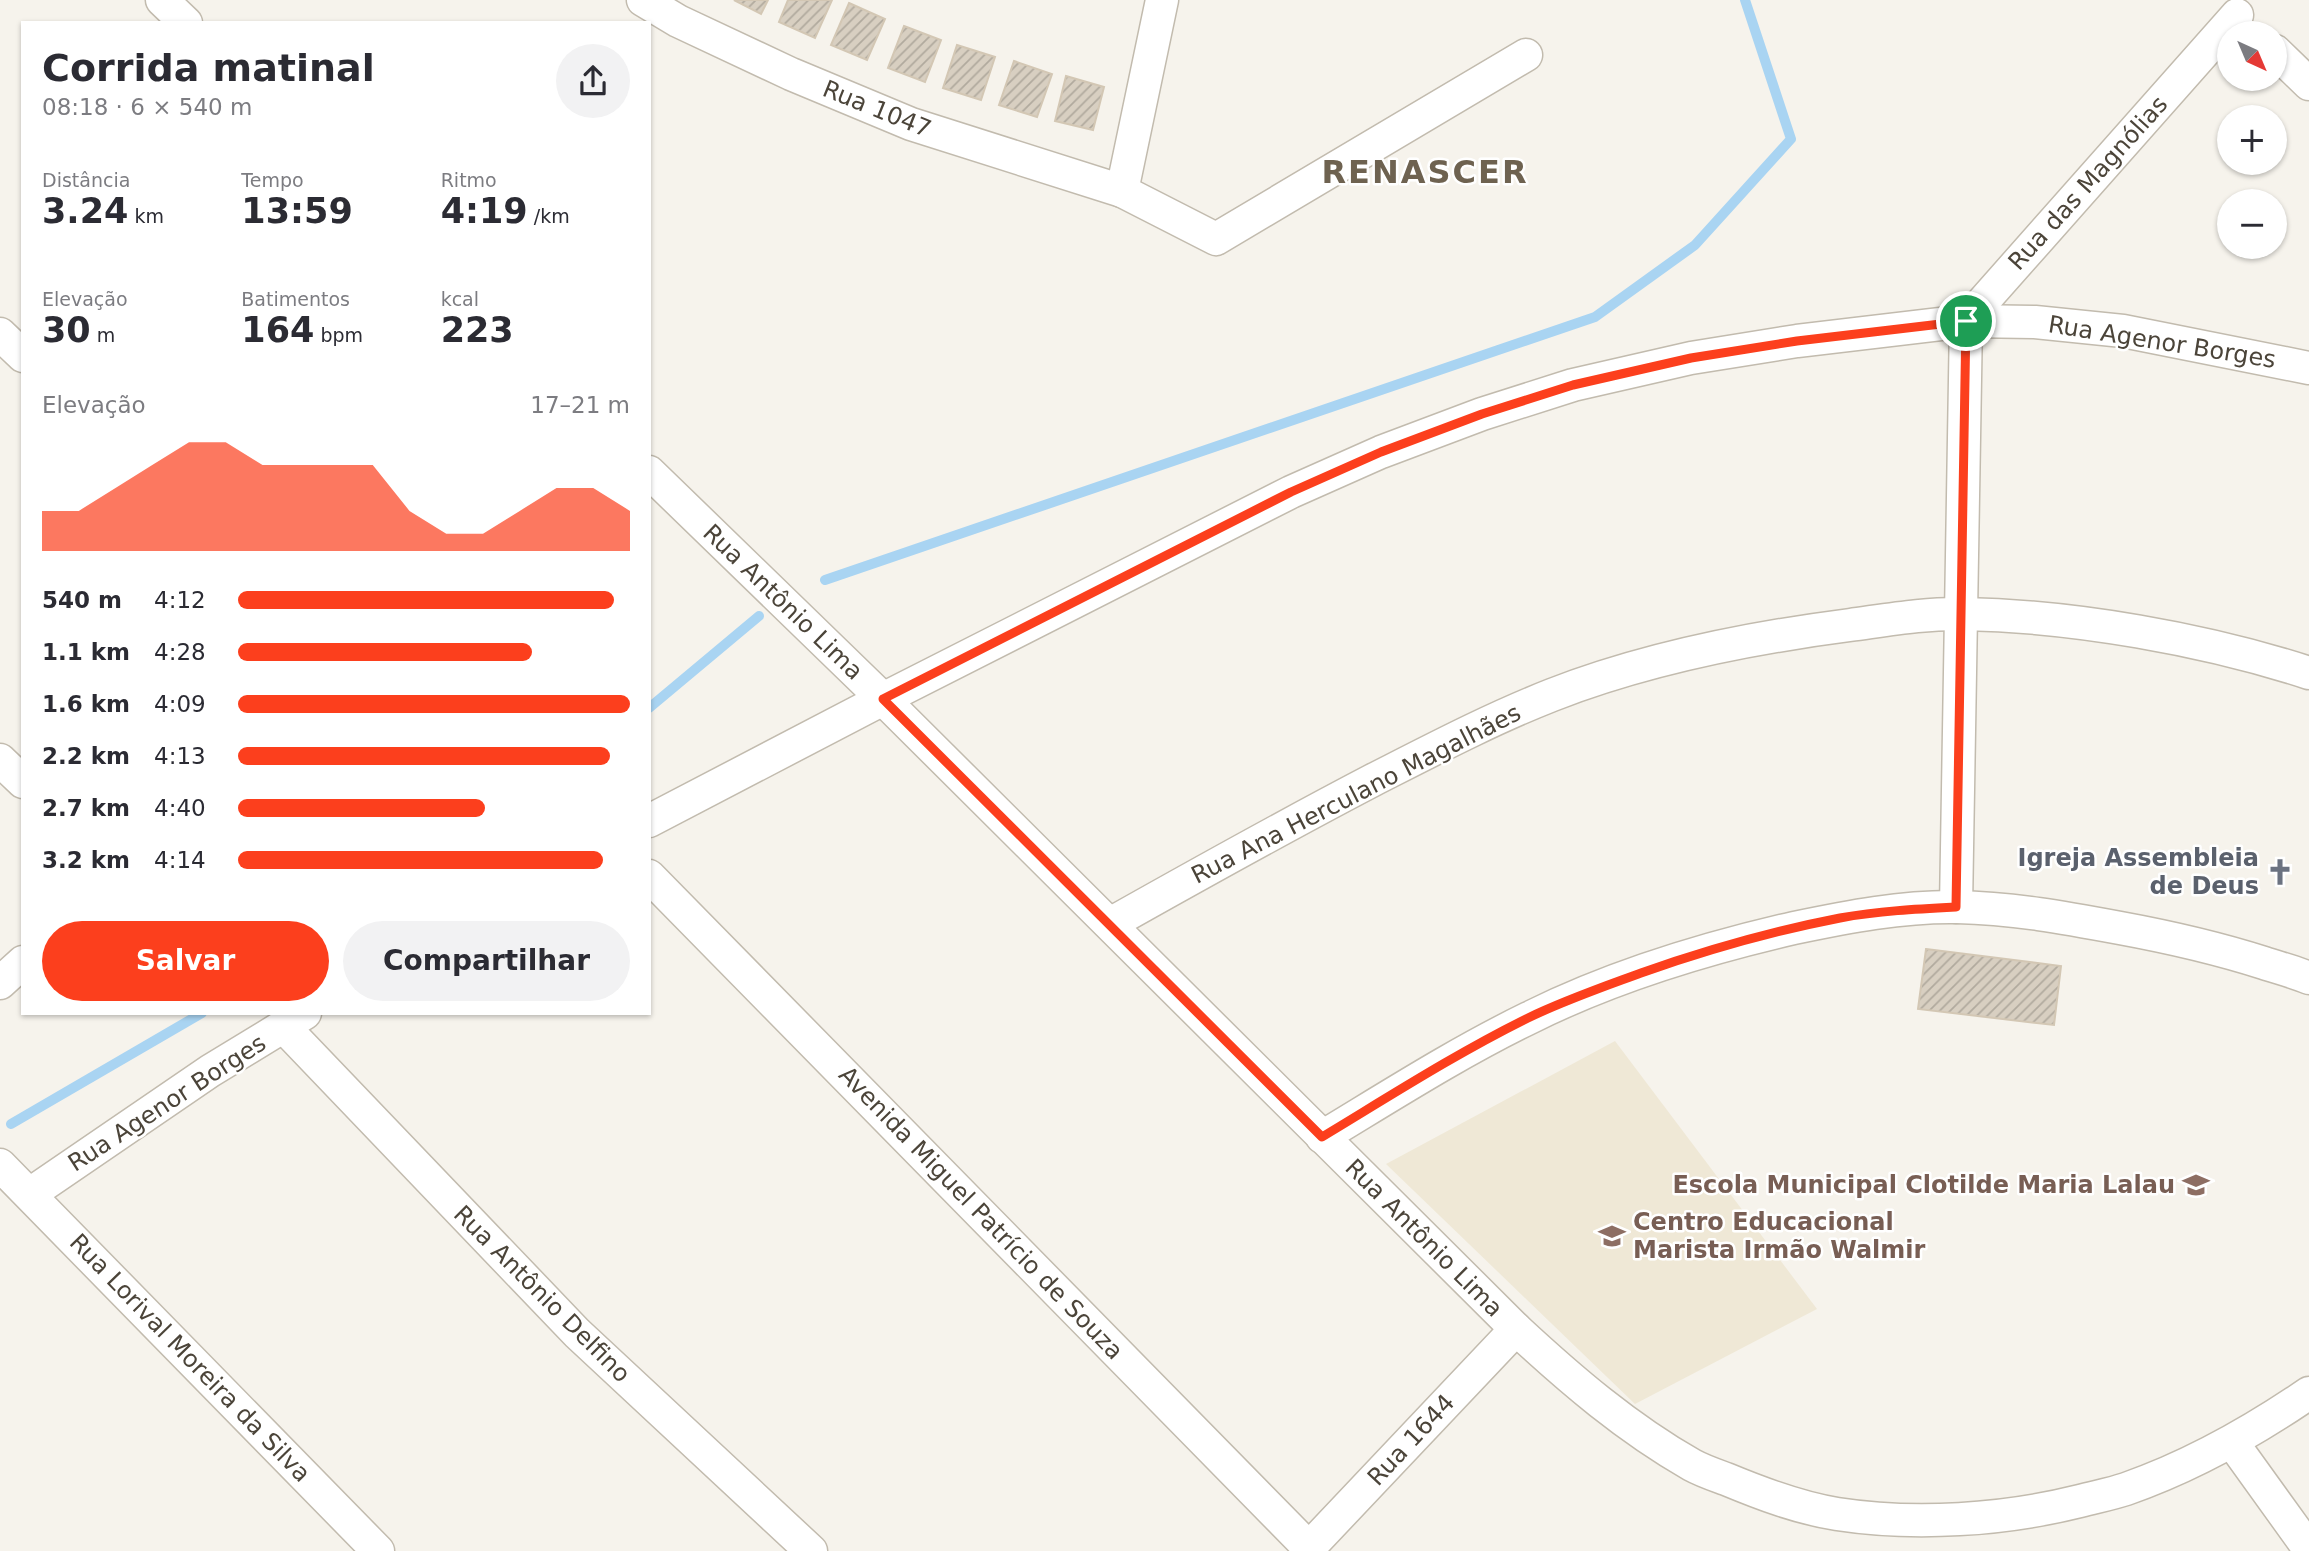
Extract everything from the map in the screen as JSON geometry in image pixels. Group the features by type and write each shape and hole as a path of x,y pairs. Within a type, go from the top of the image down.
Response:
{"street":[{"path":"162,0 184,21"},
{"name":"Rua 1047","path":"643,0 678,21 791,74 911,124 1122,191 1216,239 1526,55"},
{"path":"1122,191 1162,0"},
{"name":"Rua das Magnólias","path":"1966,321 2238,16"},
{"path":"2287,63 2309,84"},
{"path":"1956,907 1966,321"},
{"name":"Rua Agenor Borges","path":"651,820 1291,492 1381,452 1482,414 1573,385 1691,358 1797,341 1966,321 2035,322 2123,331 2309,368"},
{"path":"0,334 21,354"},
{"name":"Rua Antônio Lima","path":"651,474 1110,923 1516,1329 1585,1391 1627,1423 1693,1465 1763,1495 1837,1514 1908,1520 1985,1517 2053,1507 2124,1490 2232,1442 2309,1393"},
{"name":"Rua Ana Herculano Magalhães","path":"1110,923 1285,826 1481,726 1552,695 1626,670 1721,646 1892,620 1959,614 2015,616 2134,632 2215,648 2309,673"},
{"path":"0,760 21,780"},
{"name":"Avenida Miguel Patrício de Souza","path":"651,878 1309,1550"},
{"path":"1322,1137 1467,1050 1530,1017 1592,990 1761,936 1841,918 1956,907 2021,912 2168,936 2309,978"},
{"path":"0,983 21,964"},
{"name":"Rua Agenor Borges","path":"30,1194 210,1071 294,1020"},
{"name":"Rua Antônio Delfino","path":"294,1020 577,1333 811,1551"},
{"name":"Rua Lorival Moreira da Silva","path":"0,1166 378,1551"},
{"name":"Rua 1644","path":"1309,1550 1516,1329"},
{"path":"2232,1442 2309,1549"}],"shaded area":[{"name":"Centro Educacional Marista Irmão Walmir","path":"1615,1041 1817,1309 1635,1404 1386,1164"}],"building":[{"path":"734,0 768,0 761,14"},
{"path":"788,0 832,0 815,38 779,22"},
{"path":"849,3 885,19 867,60 831,45"},
{"path":"904,26 941,40 925,82 888,68"},
{"path":"957,45 995,57 981,100 943,88"},
{"path":"1014,61 1052,74 1037,117 999,105"},
{"path":"1066,76 1104,87 1093,130 1055,121"},
{"path":"1926,949 2061,966 2054,1025 1918,1009"}],"waterway":[{"path":"825,580 1595,317 1695,245 1791,139 1745,0"},
{"path":"651,706 759,616"},
{"path":"11,1124 199,1015"}],"place":[{"name":"Igreja Assembleia de Deus","path":"2280,872"},
{"name":"Escola Municipal Clotilde Maria Lalau","path":"2196,1185"},
{"name":"Centro Educacional Marista Irmão Walmir","path":"1612,1236"}],"district":[{"name":"RENASCER","path":"1425,172"}],"route":[{"path":"1966,321 1956,907 1841,918 1761,936 1592,990 1530,1017 1467,1050 1322,1137 883,699 1291,492 1381,452 1482,414 1573,385 1691,358 1797,341 1966,321"}]}
